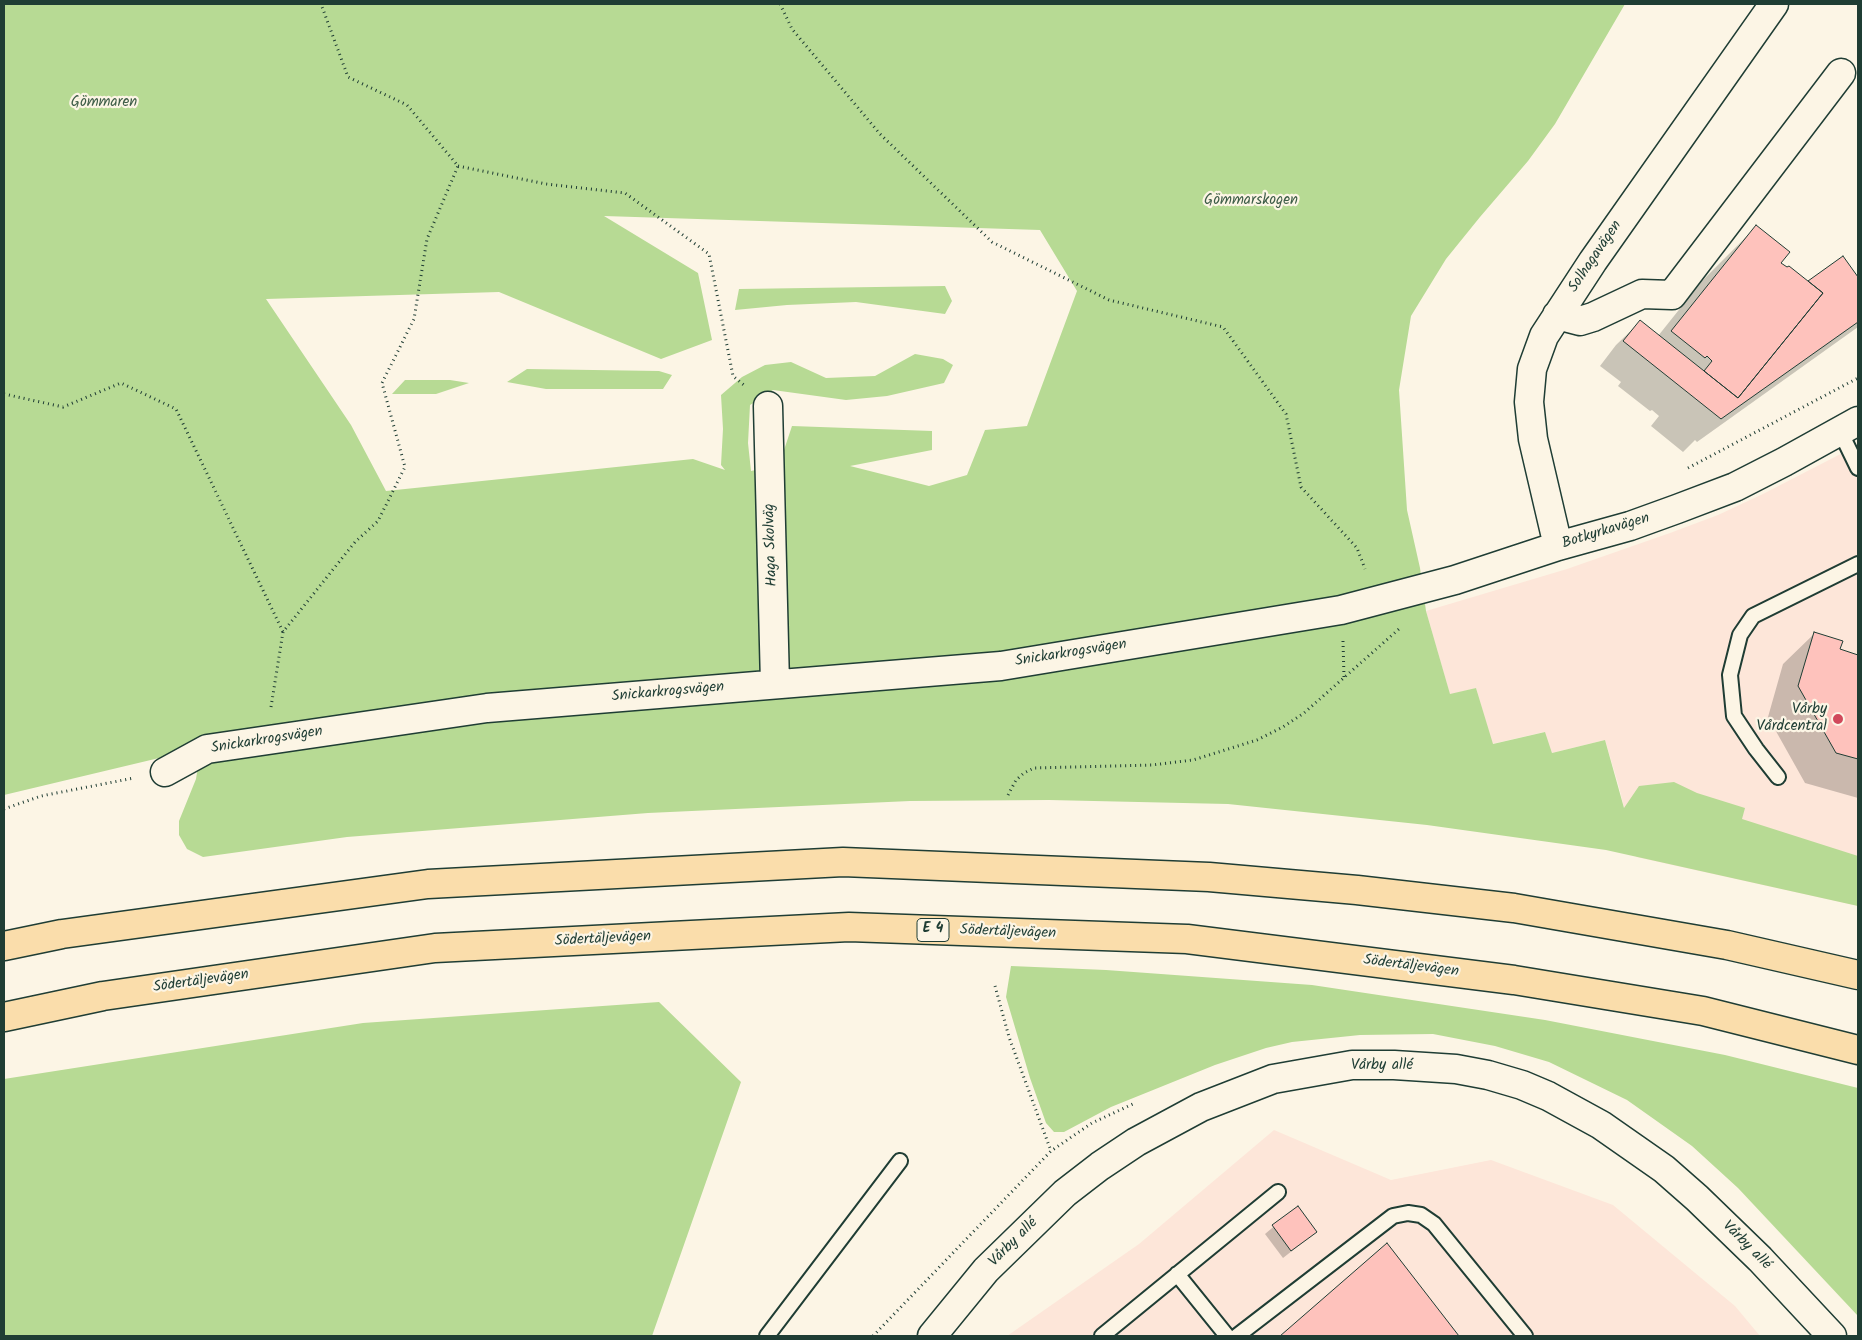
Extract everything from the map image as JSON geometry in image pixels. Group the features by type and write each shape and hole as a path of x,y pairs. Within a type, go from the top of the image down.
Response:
{"highway":[{"path":"4,946 62,934 428,884 843,862 1209,877 1357,890 1523,910 1727,945 1858,976"},
{"name":"Södertäljevägen","path":"4,1017 103,996 436,948 849,927 1197,941 1533,983 1702,1012 1858,1050"}],"street":[{"name":"Solhagavägen","path":"1558,546 1533,439 1529,402 1532,369 1544,336 1598,253 1774,4"},
{"path":"1557,315 1580,321 1593,317 1642,294 1672,295 1841,73"},
{"name":"Haga Skolväg","path":"768,406 776,684"},
{"name":"Botkyrkavägen","path":"1341,610 1455,580 1558,546 1630,526 1735,487 1849,426"},
{"name":"Snickarkrogsvägen","path":"165,772 207,749 487,708 1002,666 1341,610"},
{"name":"Vårby allé","path":"932,1336 986,1270 1065,1193 1100,1166 1136,1142 1201,1107 1273,1080 1352,1065 1456,1069 1488,1075 1522,1085 1548,1096 1601,1125 1664,1169 1697,1198 1760,1259 1832,1336"}],"lane":[{"path":"1849,426 1858,468"},
{"path":"1778,777 1756,750 1734,716 1730,675 1740,635 1753,616 1858,564"},
{"path":"767,1336 900,1161"},
{"path":"1102,1336 1278,1192"},
{"path":"1238,1336 1393,1216 1408,1213 1421,1215 1434,1224 1525,1336"},
{"path":"1177,1274 1227,1336"}],"path":[{"path":"321,4 348,77 407,105 458,166 546,184 625,193 709,254 733,376 768,406"},
{"path":"780,4 792,29 880,134 992,242 1109,300 1223,327 1286,414 1301,487 1357,548 1378,600"},
{"path":"265,741 283,632 356,542 378,521 404,467 382,383 414,319 427,239 458,166"},
{"path":"1686,470 1858,378"},
{"path":"4,394 63,407 121,383 176,409 283,632"},
{"path":"1008,795 1016,780 1034,768 1152,765 1193,760 1257,740 1283,727 1344,678"},
{"path":"4,809 41,796 165,772"},
{"path":"995,986 1009,1038 1051,1151"},
{"path":"873,1336 1051,1151 1092,1123 1143,1100"}],"shaded area":[{"path":"1858,445 1858,906 1636,857 1605,740 1552,753 1544,732 1492,744 1476,688 1450,695 1426,611 1567,569 1718,515"},
{"path":"1274,1130 1391,1180 1491,1160 1613,1205 1735,1306 1760,1336 1007,1336 1139,1244"}],"green space":[{"name":"Gömmarskogen","path":"4,4 1625,4 1555,124 1528,161 1446,259 1411,316 1399,390 1407,510 1420,568 1426,611 1450,694 1476,688 1493,744 1545,732 1552,753 1605,740 1624,808 1639,786 1674,782 1697,793 1745,808 1742,819 1858,856 1858,906 1606,850 1427,825 1228,804 1049,800 910,801 648,813 347,837 203,857 187,849 179,835 179,821 196,779 201,748 4,795","holes":["604,216 1040,230 1077,291 1027,426 985,430 967,475 929,486 850,466 932,450 932,431 792,426 779,465 751,471 748,443 750,405 773,390 846,400 887,396 944,383 953,365 943,359 915,354 875,376 826,378 791,362 765,365 742,377 721,395 723,429 721,465 725,470 693,459 386,491 351,425 266,299 499,292 661,359 712,340 698,273"]},
{"path":"945,286 952,301 945,314 856,302 787,305 735,310 739,289"},
{"path":"527,369 659,371 672,375 663,389 546,389 507,382"},
{"path":"405,380 450,380 469,383 436,394 392,394"},
{"path":"1011,966 1106,970 1312,985 1545,1020 1725,1055 1858,1088 1858,1316 1738,1188 1692,1146 1627,1100 1549,1062 1495,1046 1433,1034 1360,1035 1292,1042 1266,1048 1215,1065 1111,1107 1064,1132 1054,1132 1046,1123 1030,1078 1006,997"},
{"path":"659,1002 741,1082 652,1336 4,1336 4,1079 363,1023"}],"building":[{"path":"1756,225 1790,252 1781,263 1787,267 1789,266 1823,293 1738,398 1704,371 1712,361 1707,356 1705,358 1671,331"},
{"path":"1843,256 1858,277 1858,322 1721,419 1623,341 1640,320 1738,398 1823,293 1808,281"},
{"name":"Vårby Vårdcentral","path":"1814,632 1843,641 1840,649 1858,655 1858,759 1836,753 1798,686"},
{"path":"1298,1206 1317,1232 1291,1251 1272,1225"},
{"path":"1387,1243 1459,1336 1280,1336"}],"place":[{"name":"Vårby Vårdcentral","path":"1838,719"}],"park label":[{"name":"Gömmaren","path":"104,103"}]}
